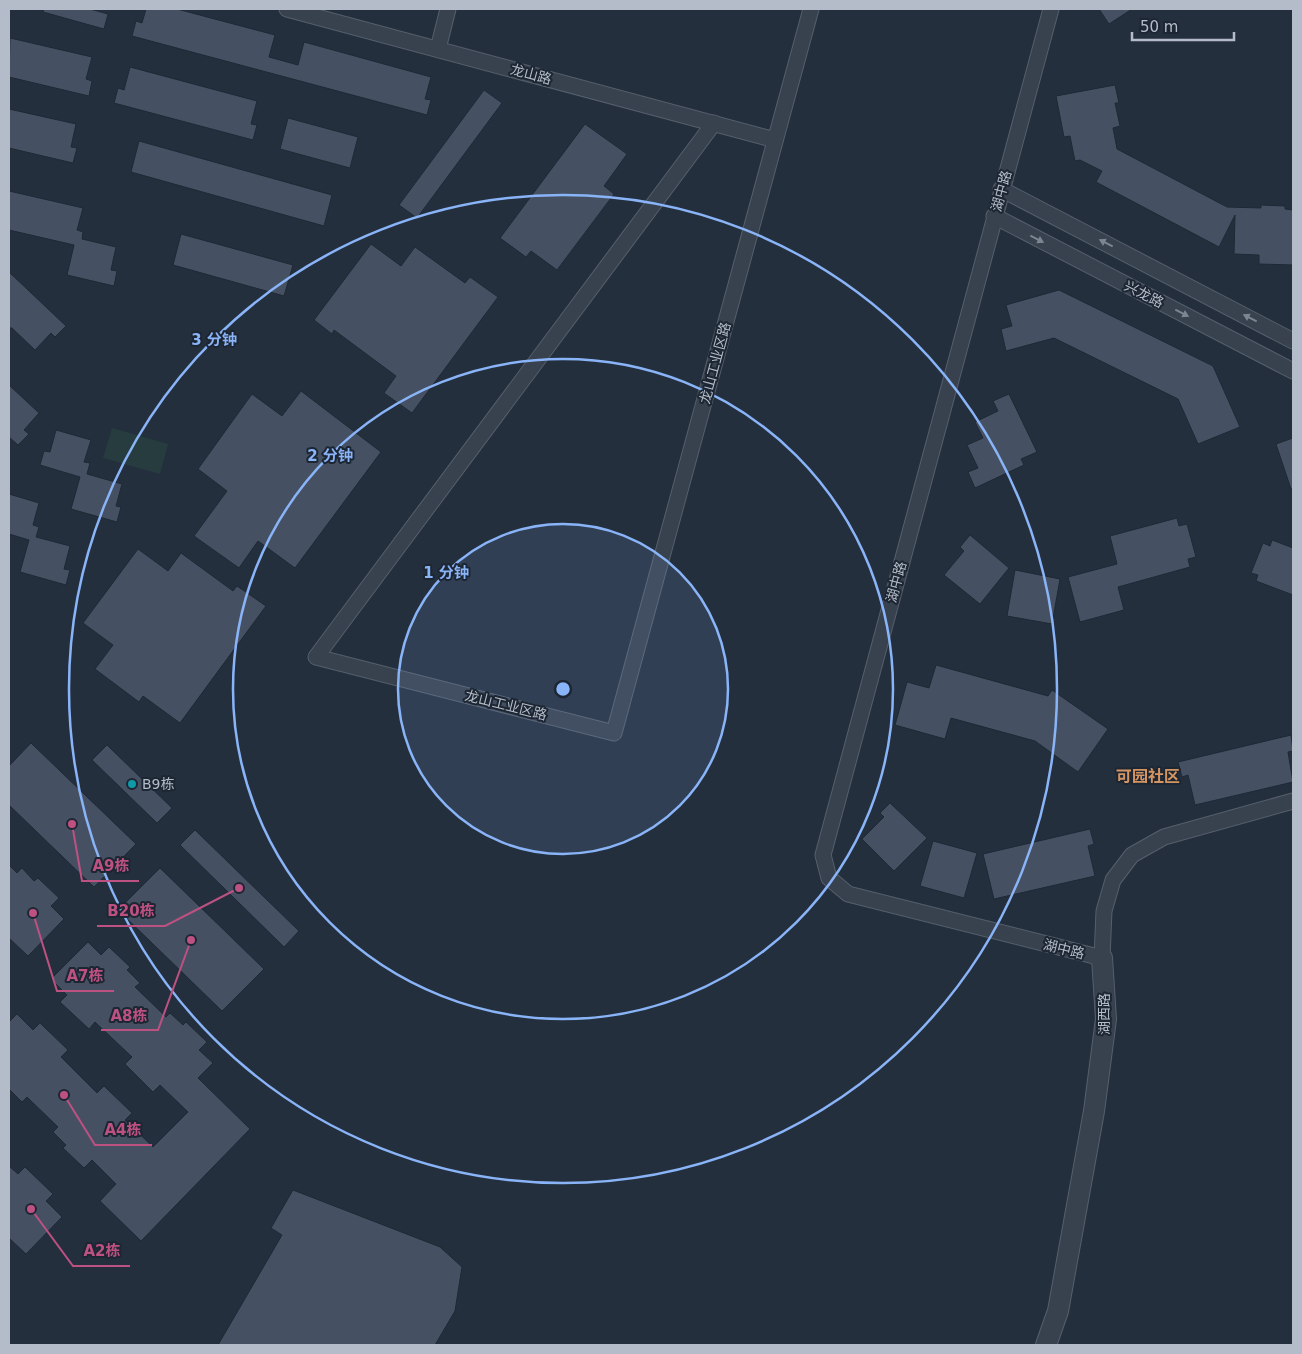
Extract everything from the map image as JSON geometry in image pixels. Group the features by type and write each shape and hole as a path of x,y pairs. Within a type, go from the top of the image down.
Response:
{"street":[{"name":"龙山路","path":"287,9 775,140"},
{"path":"438,49 448,9"},
{"name":"龙山工业区路","path":"714,124 316,657 614,733 811,9"},
{"name":"湖中路","path":"1051,9 823,855 829,878 848,894 1102,958"},
{"name":"兴龙路","path":"1002,190 1293,341"},
{"name":"兴龙路","path":"994,216 1293,371"},
{"name":"湖西路","path":"1046,1345 1058,1311 1094,1111 1106,1019 1102,958 1104,911 1113,880 1132,855 1164,837 1293,801"}],"green space":[{"path":"112,428 168,444 160,474 103,458"}],"building":[{"path":"44,9 90,9 108,14 104,29 43,12"},
{"path":"146,9 177,9 275,35 269,57 298,65 304,42 431,77 425,99 431,100 427,115 132,36 136,21 142,23"},
{"path":"1099,9 1132,9 1109,24"},
{"path":"10,38 92,57 86,79 92,81 89,96 9,77"},
{"path":"130,67 257,101 251,124 257,125 253,140 114,103 118,88 124,90"},
{"path":"1115,85 1119,103 1115,103 1120,126 1113,128 1117,149 1227,207 1261,208 1261,205 1285,206 1285,209 1293,210 1293,265 1259,264 1259,255 1234,254 1235,215 1219,247 1096,182 1102,171 1080,160 1075,161 1070,136 1064,137 1056,96"},
{"path":"484,90 502,103 417,218 399,205"},
{"path":"9,109 76,124 71,147 77,148 73,163 9,148"},
{"path":"288,118 358,137 350,168 280,149"},
{"path":"585,124 627,154 604,186 614,194 557,270 531,251 526,257 500,238"},
{"path":"139,141 332,195 324,226 131,172"},
{"path":"9,191 83,208 77,230 83,232 82,239 116,247 111,270 117,271 114,286 67,275 74,245 9,230"},
{"path":"181,234 293,265 284,296 173,265"},
{"path":"371,244 401,266 415,247 465,283 470,277 498,297 412,413 384,393 396,376 334,330 332,334 314,320"},
{"path":"9,272 66,326 55,337 51,333 35,350 12,328 9,328"},
{"path":"1059,290 1213,366 1240,427 1198,444 1178,399 1054,338 1006,351 1001,329 1012,326 1006,305"},
{"path":"9,385 39,413 24,430 29,434 18,445 9,437"},
{"path":"301,391 381,452 295,568 258,541 239,568 194,536 227,491 198,469 252,394 282,416"},
{"path":"1009,394 1037,452 1021,459 1024,465 975,488 968,472 978,468 967,445 983,438 975,422 998,411 993,401"},
{"path":"56,430 91,440 84,462 90,463 87,474 122,484 116,506 121,507 117,522 71,509 80,477 40,465 44,451 50,452"},
{"path":"1293,438 1293,489 1291,489 1276,444"},
{"path":"9,494 39,503 33,525 39,527 36,537 70,546 64,569 70,570 66,585 20,572 29,540 9,534"},
{"path":"1177,518 1179,526 1187,524 1196,557 1188,559 1190,567 1118,587 1124,610 1080,622 1068,577 1117,564 1110,536"},
{"path":"970,535 1009,568 980,604 944,575 964,551 960,547"},
{"path":"1272,540 1293,548 1293,595 1256,581 1258,575 1251,573 1263,543 1270,546"},
{"path":"138,549 168,571 181,553 233,591 237,586 266,606 180,723 143,696 139,702 95,669 113,645 83,623"},
{"path":"1015,570 1060,579 1052,624 1007,616"},
{"path":"936,665 1048,696 1052,690 1108,729 1078,772 1035,741 951,718 945,739 895,725 907,682 929,688"},
{"path":"1291,735 1293,751 1288,752 1293,782 1195,805 1188,775 1182,777 1178,762"},
{"path":"31,743 136,844 94,887 9,805 9,766"},
{"name":"B9栋","path":"107,745 172,808 157,823 92,760"},
{"path":"890,803 927,838 894,871 862,839 884,817 880,813"},
{"path":"1090,829 1094,844 1088,846 1095,876 994,899 983,854"},
{"path":"195,830 299,931 284,947 180,845"},
{"path":"933,841 977,853 964,898 920,886"},
{"path":"9,865 17,873 22,868 34,881 38,878 59,898 51,906 64,919 28,956 9,938"},
{"path":"160,868 264,969 222,1011 118,910"},
{"path":"88,942 101,955 109,947 130,967 127,970 140,983 135,987 166,1017 170,1013 183,1025 186,1022 207,1042 199,1050 213,1063 198,1078 250,1129 141,1241 100,1201 116,1184 92,1160 84,1168 63,1148 66,1145 53,1132 58,1127 27,1097 22,1102 9,1089 9,1022 17,1014 33,1030 40,1023 68,1050 61,1057 97,1093 104,1086 132,1113 125,1120 153,1147 188,1112 160,1085 153,1092 125,1064 132,1057 95,1022 89,1029 60,1002 67,995 51,979"},
{"path":"9,1166 18,1174 25,1167 53,1194 46,1201 62,1217 26,1254 9,1238"},
{"path":"293,1190 440,1247 462,1267 455,1311 435,1345 218,1345 282,1235 271,1228"}],"place":[{"name":"B9栋","path":"132,784"},
{"name":"A9栋","path":"72,824"},
{"name":"B20栋","path":"239,888"},
{"name":"A7栋","path":"33,913"},
{"name":"A8栋","path":"191,940"},
{"name":"A4栋","path":"64,1095"},
{"name":"A2栋","path":"31,1209"}],"district":[{"name":"可园社区","path":"1148,776"}]}
